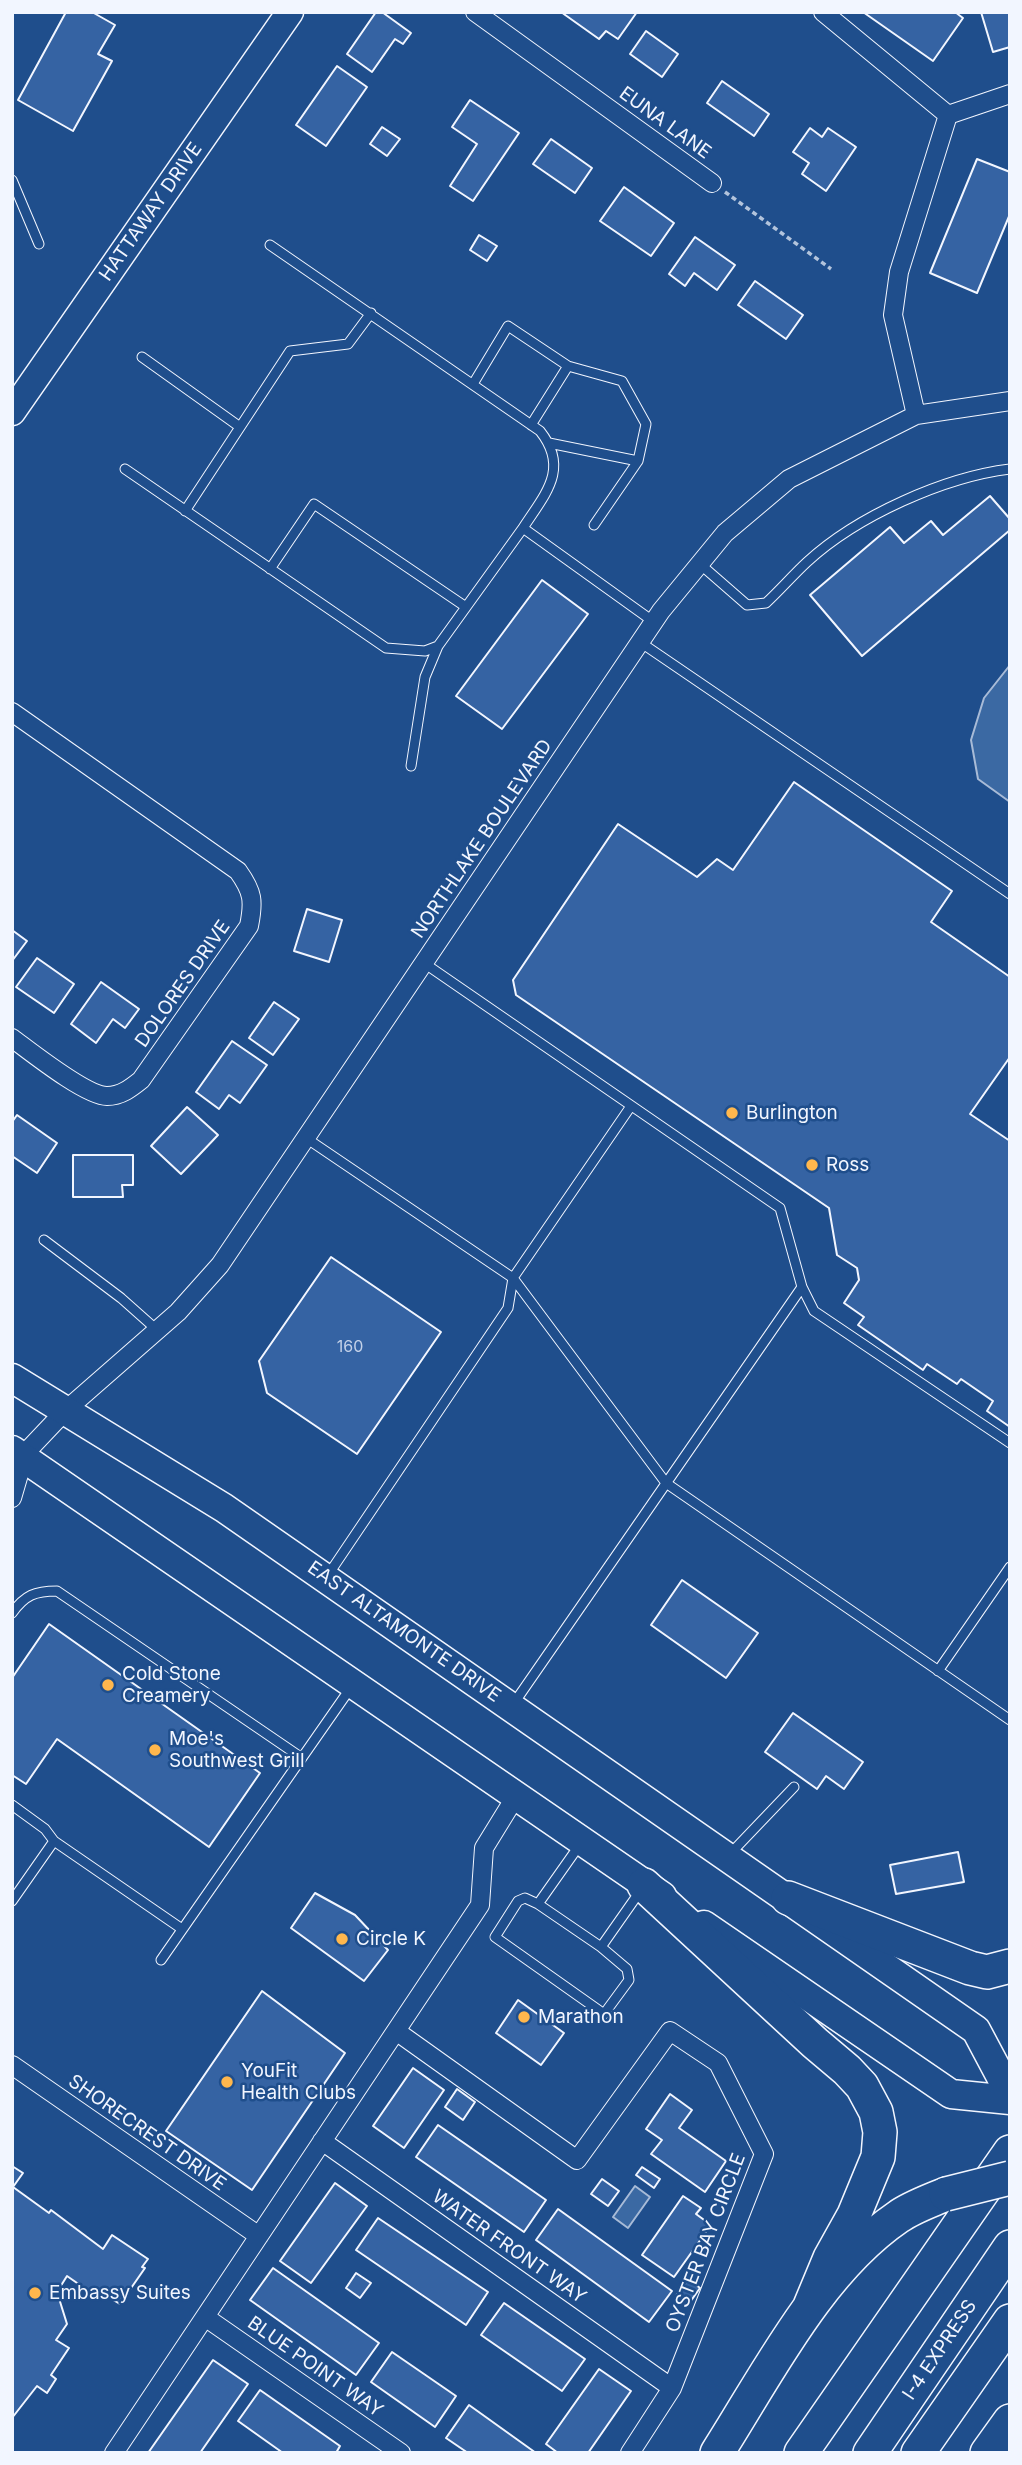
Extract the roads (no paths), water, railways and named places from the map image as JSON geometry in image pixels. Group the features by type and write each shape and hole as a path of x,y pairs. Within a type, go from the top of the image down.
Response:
{"highway":[{"path":"645,1885 847,2070 862,2087 876,2112 880,2132 878,2157 854,2215 830,2258 810,2306"},
{"path":"788,1898 958,1965 986,1972 1010,1966"},
{"path":"801,2453 1010,2152"},
{"path":"717,2453 810,2306 865,2242 900,2215 946,2194 1010,2178"},
{"name":"I-4 EXPRESS","path":"870,2453 1010,2247"},
{"name":"I-4 EXPRESS","path":"918,2453 1010,2321"},
{"path":"987,2453 1010,2421"}],"main road":[{"name":"EAST ALTAMONTE DRIVE","path":"12,1378 224,1508 976,2029 1010,2094"},
{"path":"16,1458 354,1684 951,2094 1010,2101"}],"street":[{"name":"HATTAWAY DRIVE","path":"12,412 290,12"},
{"name":"EUNA LANE","path":"475,12 712,183"},
{"path":"823,12 948,115"},
{"path":"948,115 1010,93"},
{"path":"916,415 893,315 899,272 948,115"},
{"name":"NORTHLAKE BOULEVARD","path":"16,1458 66,1409 178,1312 220,1265 640,642 724,533 789,479 916,415 1010,401"},
{"name":"DOLORES DRIVE","path":"12,712 238,871 250,888 253,907 249,926 141,1080 125,1093 105,1097 86,1090 12,1038"},
{"path":"12,1498 16,1458"},
{"path":"114,2453 480,1905 484,1848 516,1796"},
{"name":"OYSTER BAY CIRCLE","path":"396,2031 577,2160 670,2031 718,2063 764,2154 672,2388 630,2453"},
{"name":"SHORECREST DRIVE","path":"12,2065 259,2236"},
{"name":"WATER FRONT WAY","path":"322,2141 672,2388"},
{"name":"BLUE POINT WAY","path":"205,2316 401,2453"}],"lane":[{"path":"12,180 39,244"},
{"path":"271,245 531,425 549,443 555,460 550,488 438,646 425,677 411,766"},
{"path":"186,511 290,351 348,344 371,313"},
{"path":"473,384 508,326 568,366 622,381 646,424 638,461 593,525"},
{"path":"142,357 240,427"},
{"path":"531,425 568,366"},
{"path":"549,443 638,461"},
{"path":"125,469 386,648 425,651 438,646"},
{"path":"700,564 747,604 766,603 809,560 848,531 909,498 957,480 1010,469"},
{"path":"270,569 314,504 466,607"},
{"path":"523,528 654,622"},
{"path":"640,642 1010,894"},
{"path":"424,963 780,1208 802,1287 814,1311 1010,1443"},
{"path":"326,1578 509,1308 513,1278 631,1106"},
{"path":"306,1138 513,1278 666,1483 1010,1720"},
{"path":"44,1240 121,1298 157,1330"},
{"path":"512,1707 802,1287"},
{"path":"938,1671 1010,1567"},
{"path":"12,1613 18,1604 38,1591 57,1591 302,1758"},
{"path":"161,1960 354,1684"},
{"path":"727,1856 794,1787"},
{"path":"12,1805 45,1829 54,1841 182,1929"},
{"path":"12,1900 54,1841"},
{"path":"538,1904 582,1842"},
{"path":"601,1947 645,1885"},
{"path":"525,1898 538,1904 601,1947 627,1969 629,1980 604,2014 495,1937 518,1901 525,1898"}],"water":[{"path":"1010,665 1010,802 978,779 971,740 984,698"},
{"path":"635,2186 650,2197 628,2228 613,2217"}],"place":[{"name":"Burlington","path":"732,1113"},
{"name":"Ross","path":"812,1165"},
{"name":"Cold Stone Creamery","path":"108,1685"},
{"name":"Moe's Southwest Grill","path":"155,1750"},
{"name":"Circle K","path":"342,1939"},
{"name":"Marathon","path":"524,2017"},
{"name":"YouFit Health Clubs","path":"227,2082"},
{"name":"Embassy Suites","path":"35,2293"}]}
